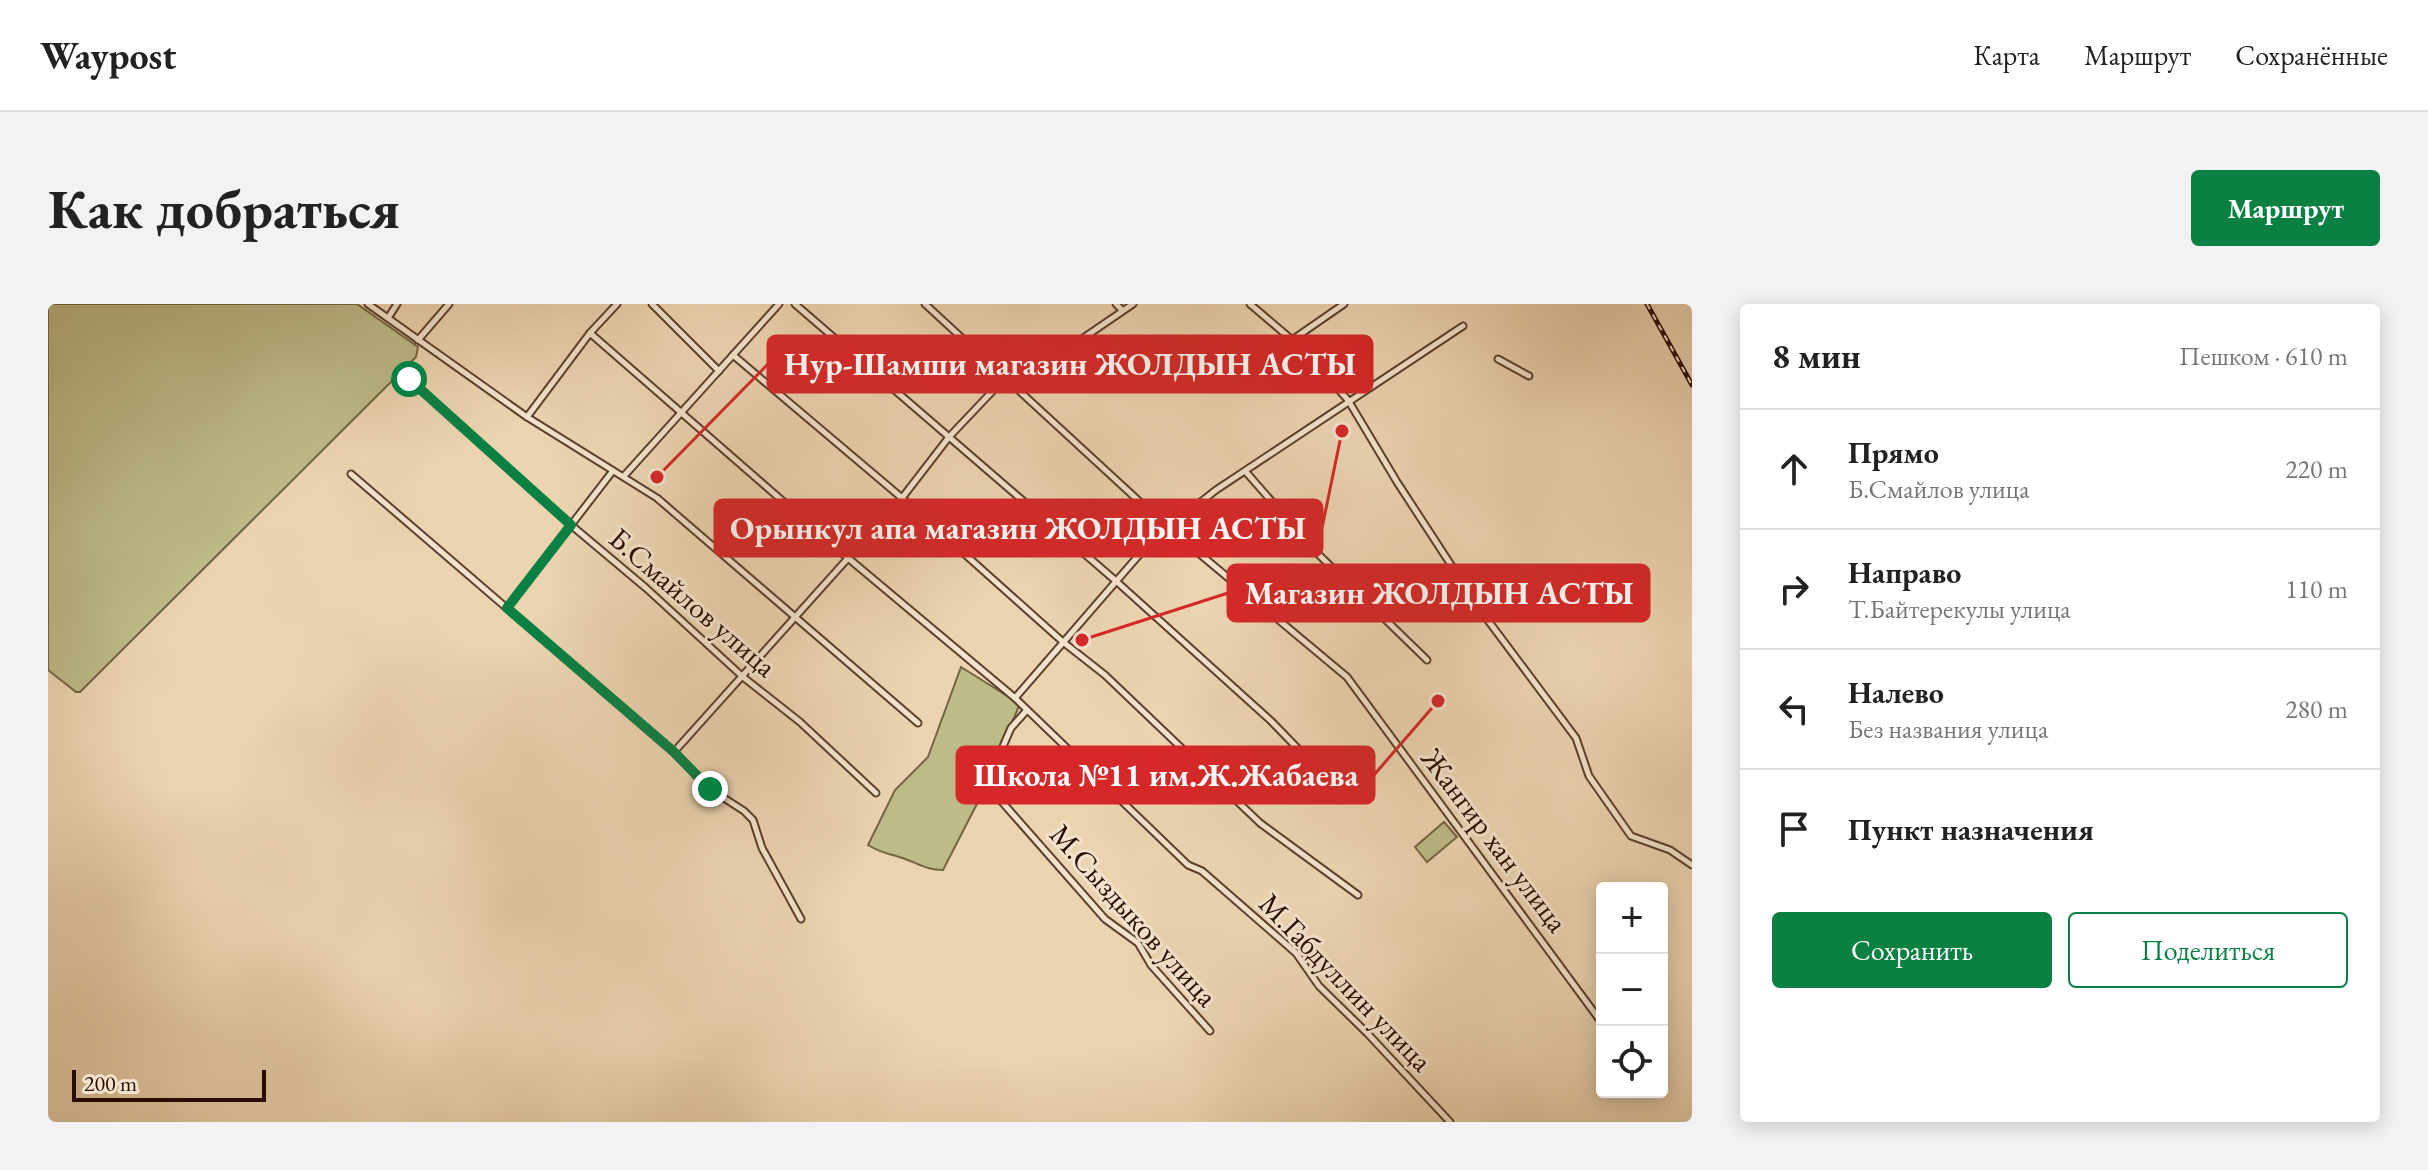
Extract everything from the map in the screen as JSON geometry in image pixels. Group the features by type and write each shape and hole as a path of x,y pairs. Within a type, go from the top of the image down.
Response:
{"street":[{"path":"368,304 527,417 657,498 918,723"},
{"path":"388,318 397,304"},
{"path":"418,340 449,304"},
{"path":"527,417 590,333 617,304"},
{"path":"652,304 719,371"},
{"path":"624,476 779,304"},
{"path":"795,304 1116,581 1271,721 1308,759"},
{"name":"Жангир хан улица","path":"925,304 1166,526 1347,677 1596,1015"},
{"path":"1116,304 1122,310"},
{"path":"1013,386 1133,304"},
{"path":"1250,304 1292,340 1348,400 1481,611 1576,738 1589,776 1631,836 1670,850 1692,865"},
{"path":"1292,340 1344,304"},
{"path":"1015,698 1166,526 1348,400 1463,326"},
{"name":"М.Габдуллин улица","path":"590,333 848,558 1015,698 1188,865 1217,883 1296,953 1319,986 1450,1122"},
{"path":"733,355 1105,675 1260,823 1358,895"},
{"path":"1498,359 1529,376"},
{"name":"Б.Смайлов улица","path":"409,379 743,677 800,722 876,793"},
{"path":"674,752 902,498 949,437 1004,379"},
{"path":"507,608 612,472"},
{"path":"1246,472 1316,552 1427,660"},
{"path":"351,474 674,752 710,789 744,811 753,820 762,848 801,919"},
{"name":"М.Сыздыков улица","path":"1027,710 1011,728 988,786 1105,919 1138,943 1151,965 1210,1031"}],"shaded area":[{"path":"48,304 357,304 418,347 416,357 80,692 48,670"},
{"path":"961,667 1019,706 981,796 943,870 937,870 868,845 895,790 928,757"},
{"path":"1444,822 1457,837 1427,862 1415,847"}],"railway":[{"path":"1647,304 1692,385"}],"place":[{"name":"Орынкул апа магазин ЖОЛДЫН АСТЫ","path":"1342,431"},
{"name":"Нур-Шамши магазин ЖОЛДЫН АСТЫ","path":"657,477"},
{"name":"Магазин ЖОЛДЫН АСТЫ","path":"1082,640"},
{"name":"Школа №11 им.Ж.Жабаева","path":"1438,701"}],"route":[{"path":"409,379 571,525 507,608 674,752 710,789"}]}
